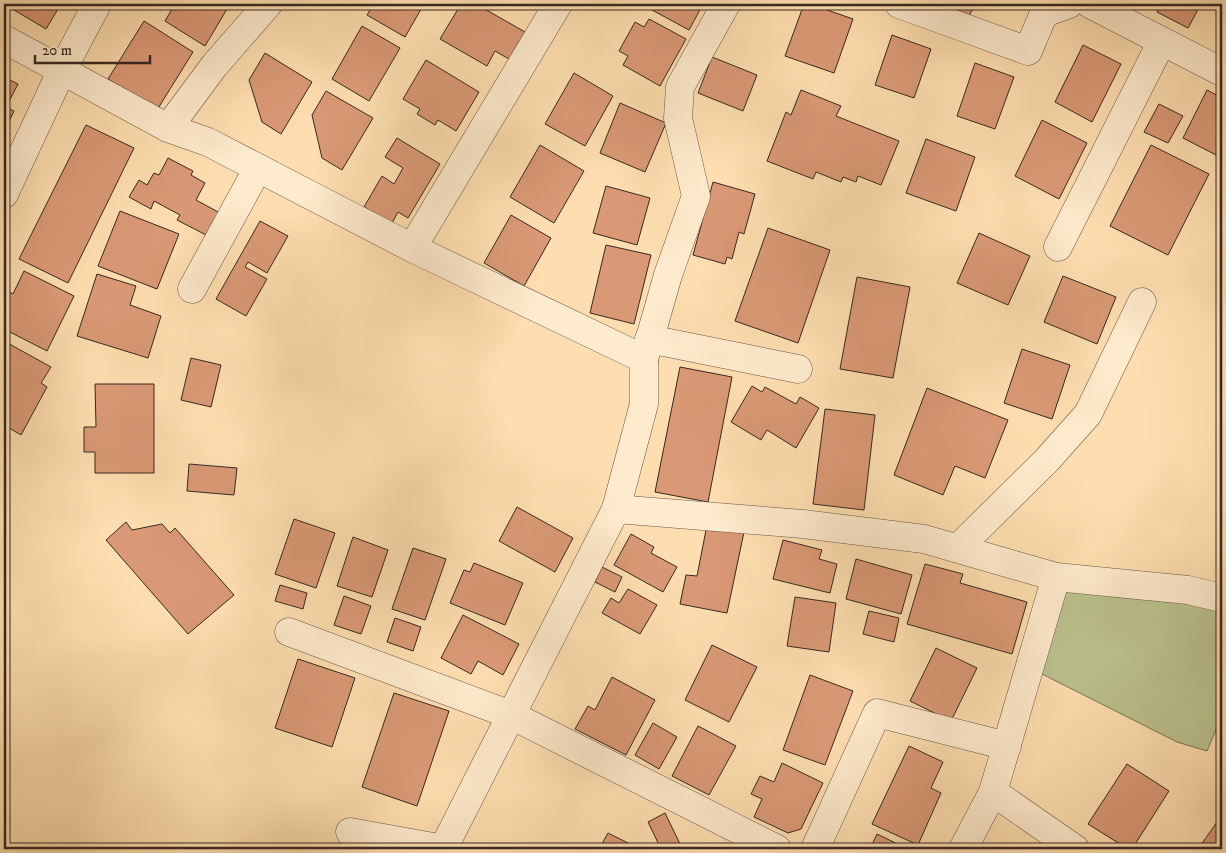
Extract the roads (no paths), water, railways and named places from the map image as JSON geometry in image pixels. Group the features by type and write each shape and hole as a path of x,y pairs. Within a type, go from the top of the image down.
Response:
{"street":[{"path":"4,194 61,72 97,4"},
{"path":"168,128 214,66 268,4"},
{"path":"412,248 558,4"},
{"path":"350,832 443,849 616,509 644,404 646,349 696,196 678,118 680,87 726,4"},
{"path":"899,4 1028,51 1044,13 1069,4"},
{"path":"1090,4 1222,72"},
{"path":"4,40 168,128 208,142 412,248 646,349 798,369"},
{"path":"1058,246 1162,41"},
{"path":"192,289 258,168"},
{"path":"958,548 1047,460 1088,414 1142,302"},
{"path":"616,509 803,524 924,539 1056,577 1188,590 1222,598"},
{"path":"963,849 993,792 1056,577"},
{"path":"288,632 511,715 777,849"},
{"path":"815,849 877,713 1007,746"},
{"path":"993,792 1075,849"}]}
